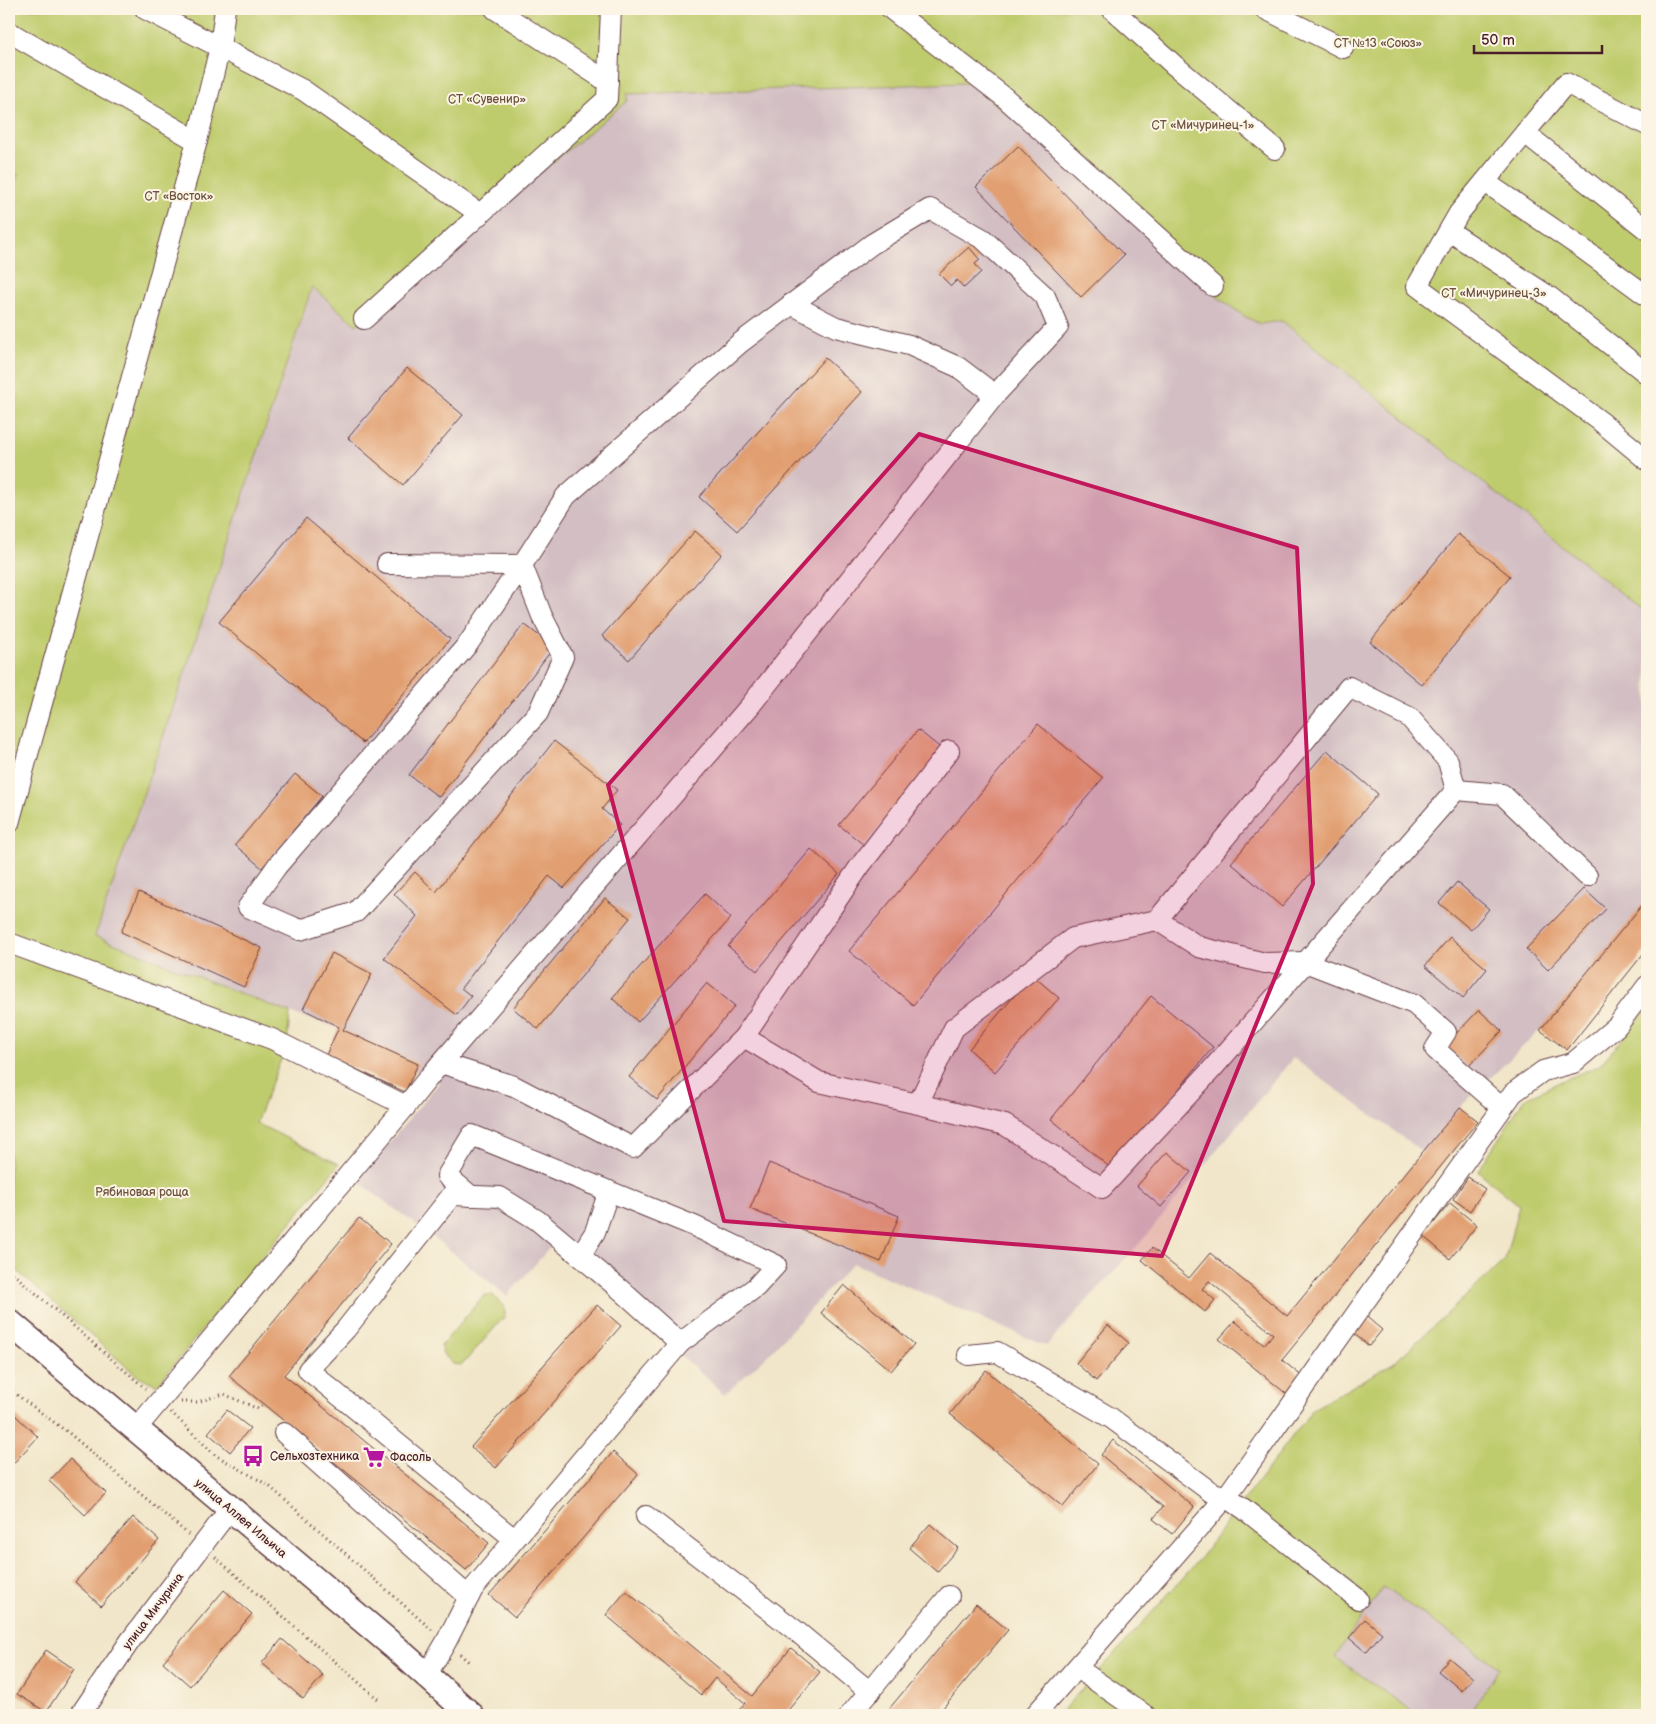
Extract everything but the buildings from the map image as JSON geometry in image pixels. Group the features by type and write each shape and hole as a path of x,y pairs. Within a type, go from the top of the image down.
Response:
{"main road":[{"name":"улица Аллея Ильича","path":"9,1322 472,1715"}],"street":[{"path":"146,9 303,90 480,214"},
{"path":"9,823 197,141 220,47 225,9"},
{"path":"495,9 608,82"},
{"path":"364,319 607,99 611,9"},
{"path":"891,9 1004,97 1213,286"},
{"path":"1112,9 1174,65 1275,149"},
{"path":"1265,9 1343,48"},
{"path":"9,32 197,141"},
{"path":"1647,125 1566,83 1459,213 1417,286 1600,421 1647,460"},
{"path":"1525,133 1647,230"},
{"path":"1485,182 1584,249 1647,296"},
{"path":"136,1429 435,1070 750,706 995,395 1058,327 1045,296 983,239 930,209 872,244 740,342 566,496 468,644 277,866 248,907 300,930 356,912 538,713 563,657 542,616 522,565"},
{"path":"1449,231 1550,296 1647,374"},
{"path":"791,304 836,327 908,345 958,368 995,395"},
{"path":"387,564 522,565"},
{"path":"918,1104 954,1028 1073,938 1157,920 1349,686 1409,717 1448,761 1456,790"},
{"path":"435,1070 514,1086 633,1148 744,1037 860,866 950,751"},
{"path":"744,1037 819,1082 1005,1125 1102,1188 1213,1068 1456,790"},
{"path":"1456,790 1502,794 1586,876"},
{"path":"1157,920 1199,947 1265,963 1305,962 1414,1004 1446,1032 1434,1049 1502,1108"},
{"path":"9,943 272,1039 406,1106"},
{"path":"1035,1715 1226,1497 1513,1093 1543,1071 1573,1063 1617,1026 1647,986"},
{"path":"426,1676 473,1589 680,1344 756,1287 776,1265 694,1226 472,1135 447,1176 470,1196"},
{"path":"580,1256 595,1232 609,1191"},
{"path":"514,1540 308,1370 346,1329 452,1195 500,1197 537,1220 680,1344"},
{"path":"968,1355 997,1352 1111,1418 1211,1492 1226,1497 1244,1509 1358,1599"},
{"path":"284,1433 469,1597"},
{"name":"улица Мичурина","path":"80,1715 130,1641 230,1509"},
{"path":"646,1516 795,1630 870,1692"},
{"path":"850,1715 949,1596"},
{"path":"1077,1668 1145,1715"}],"path":[{"path":"9,1270 160,1402 215,1455 268,1486 471,1664"},
{"path":"160,1402 197,1402 224,1394 258,1409 263,1404"}],"highlighted area":[{"path":"919,434 1297,548 1313,884 1162,1256 724,1221 608,785"}],"shaded area":[{"path":"969,83 1090,179 1260,324 1282,321 1647,614 1647,899 1540,1030 1460,1107 1423,1152 1293,1058 1147,1235 1046,1346 853,1263 768,1355 725,1394 553,1244 507,1296 433,1237 357,1181 439,1083 414,1071 417,1063 339,1028 290,1013 95,936 313,287 355,325 627,101 627,94"},
{"path":"18,173 9,229 9,179"},
{"path":"1383,1587 1500,1668 1468,1715 1418,1715 1335,1657"}],"green space":[{"path":"9,9 1647,9 1647,614 1282,321 1260,324 1244,316 1215,295 1090,179 969,83 627,94 627,101 356,325 312,287 185,672 95,936 290,1013 287,1044 256,1123 339,1164 157,1385 136,1375 9,1264 9,229 18,174 9,179"},
{"path":"1647,1009 1647,1715 1468,1715 1500,1668 1383,1587 1335,1657 1418,1715 1058,1715 1197,1562 1313,1409 1395,1362 1505,1260 1519,1205 1478,1171 1524,1099 1568,1078 1599,1066"},
{"path":"484,1295 493,1295 505,1308 505,1316 462,1365 453,1364 443,1354 441,1346"}],"place":[{"name":"Сельхозтехника","path":"253,1456"},
{"name":"Фасоль","path":"374,1457"}],"park label":[{"name":"СТ №13 «Союз»","path":"1378,43"},
{"name":"СТ «Сувенир»","path":"487,99"},
{"name":"СТ «Мичуринец-1»","path":"1203,125"},
{"name":"СТ «Восток»","path":"179,196"},
{"name":"СТ «Мичуринец-3»","path":"1494,293"},
{"name":"Рябиновая роща","path":"142,1192"}]}
